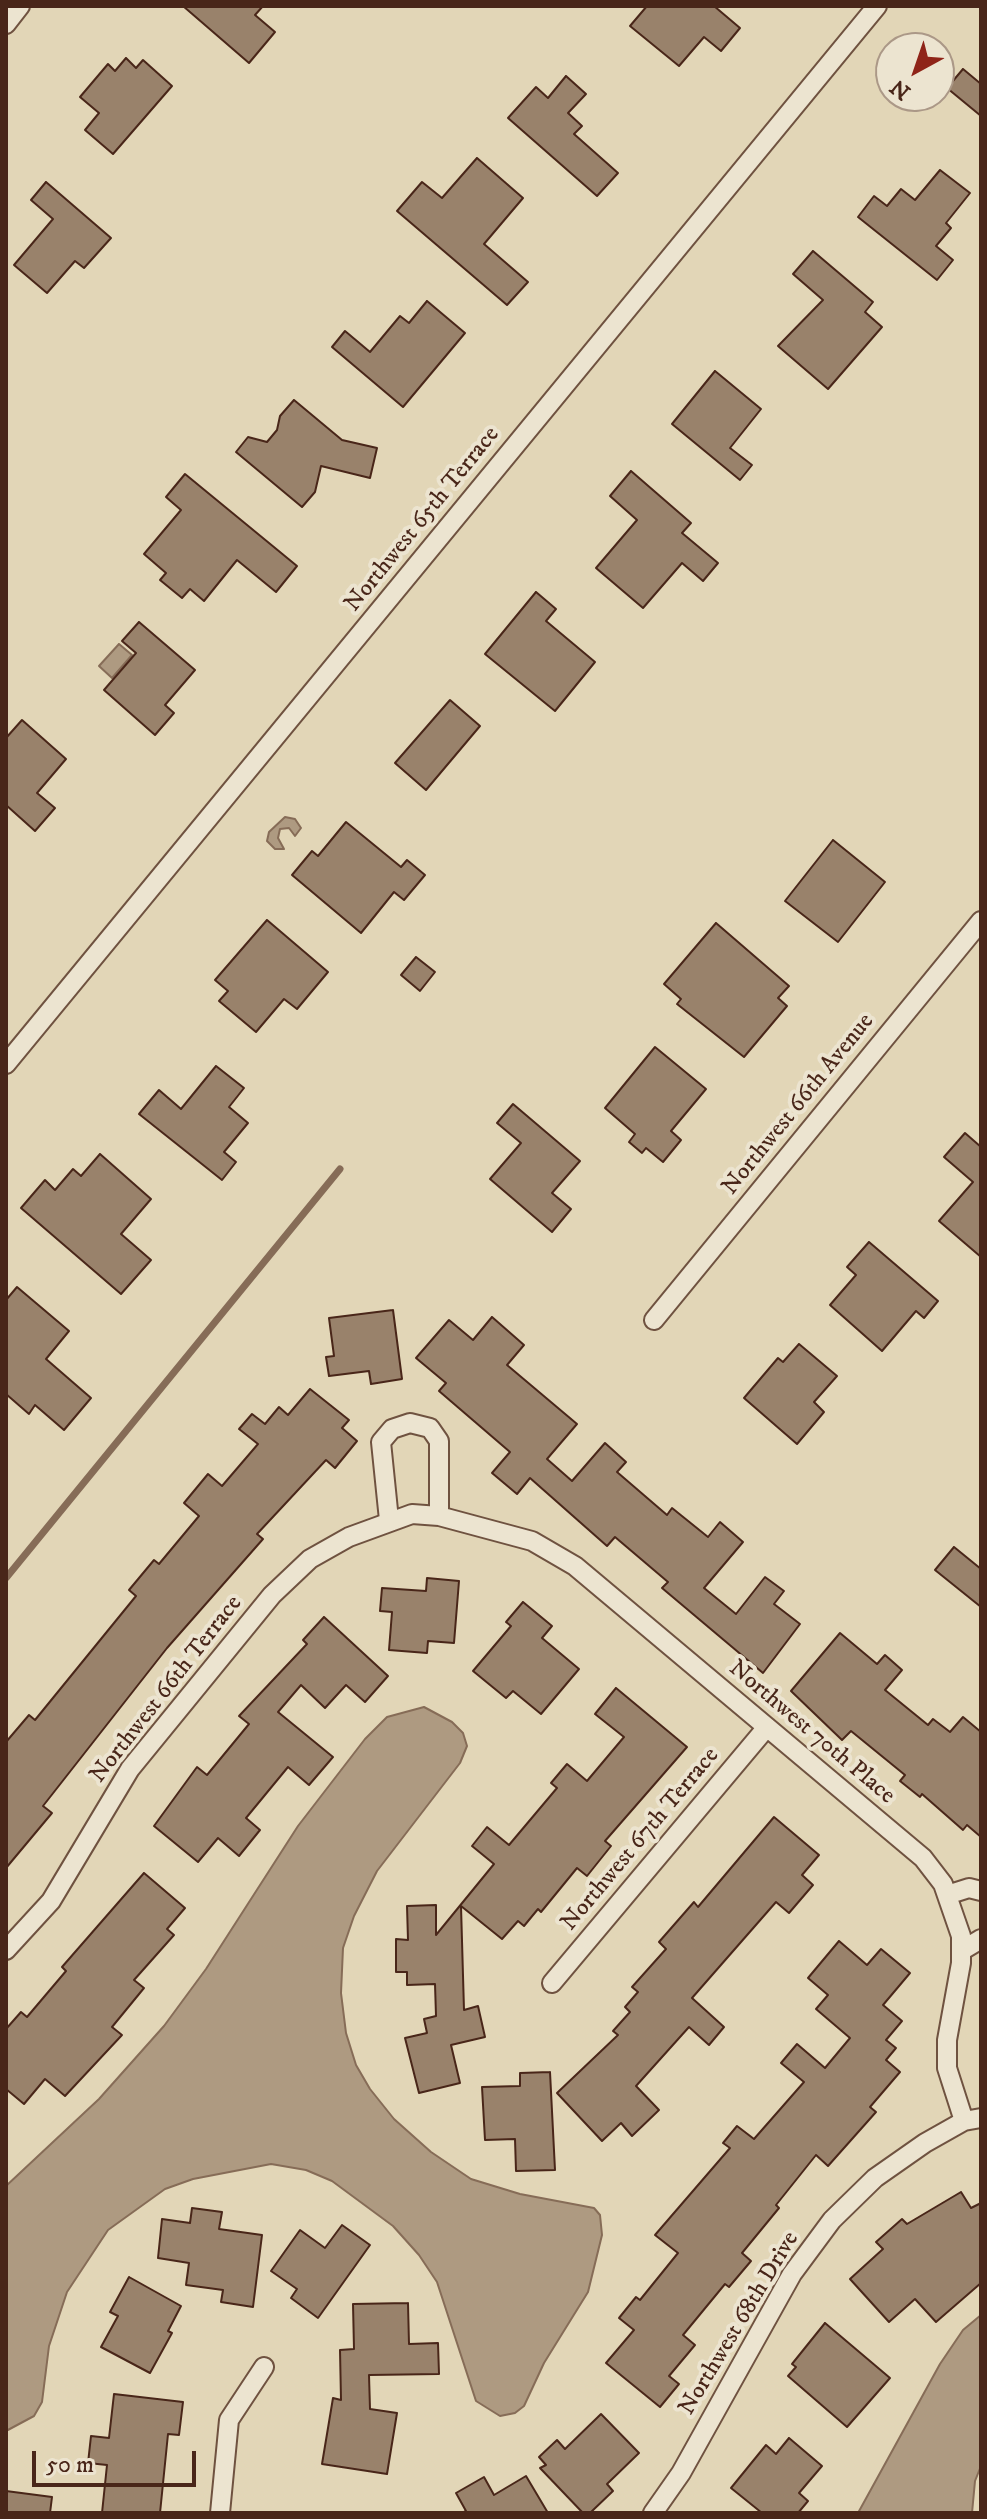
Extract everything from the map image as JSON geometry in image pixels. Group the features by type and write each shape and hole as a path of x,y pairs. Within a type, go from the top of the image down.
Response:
{"street":[{"path":"6,24 20,6"},
{"name":"Northwest 65th Terrace","path":"6,1064 877,6"},
{"name":"Northwest 66th Avenue","path":"654,1320 981,921"},
{"path":"389,1520 381,1442 392,1429 410,1423 430,1428 439,1441 439,1516"},
{"name":"Northwest 70th Place","path":"412,1514 439,1516 532,1541 575,1566 923,1858 947,1895 961,1936 947,2040 947,2068 973,2120"},
{"name":"Northwest 66th Terrace","path":"6,1950 51,1901 130,1769 272,1595 310,1559 389,1520 412,1514"},
{"name":"Northwest 67th Terrace","path":"552,1983 767,1727"},
{"path":"947,1895 969,1888 981,1891"},
{"path":"961,1951 981,1939"},
{"name":"Northwest 68th Drive","path":"653,2513 681,2473 792,2274 832,2220 875,2178 973,2120"},
{"path":"220,2513 229,2420 264,2367"}],"shaded area":[{"path":"119,644 132,655 112,678 99,666"},
{"path":"285,817 295,819 301,828 295,836 289,828 280,829 278,838 284,849 275,849 267,841 269,832"},
{"path":"424,1707 452,1722 463,1733 467,1746 460,1763 377,1871 354,1916 343,1948 341,1993 346,2033 356,2065 370,2089 394,2119 431,2152 471,2179 520,2194 594,2208 600,2215 602,2235 588,2292 544,2363 524,2406 515,2413 500,2416 476,2401 437,2282 419,2255 393,2226 332,2181 306,2170 271,2164 193,2179 165,2189 108,2230 67,2292 49,2346 42,2402 34,2416 6,2431 6,2186 99,2099 164,2026 206,1969 298,1826 365,1739 387,1717"},
{"path":"981,2315 981,2466 975,2481 972,2513 858,2513 940,2364 963,2330"}],"building":[{"path":"183,6 263,6 255,15 275,32 249,63"},
{"path":"647,6 714,6 740,28 721,51 704,37 679,66 630,26"},
{"path":"126,58 136,68 143,60 172,86 113,154 85,130 99,113 80,97 108,64 115,71"},
{"path":"963,69 981,84 981,116 955,95 955,78"},
{"path":"566,76 586,94 568,113 582,126 574,134 618,173 597,196 508,118 536,87 548,98"},
{"path":"477,158 523,198 484,244 528,282 507,305 397,211 422,182 442,198"},
{"path":"940,170 970,193 946,223 951,228 936,246 953,260 937,280 858,217 874,196 887,206 901,189 915,200"},
{"path":"46,182 111,238 84,268 75,261 47,293 14,265 53,219 31,200"},
{"path":"813,251 873,302 865,312 882,327 828,389 778,346 823,300 793,274"},
{"path":"427,301 465,333 403,407 332,347 345,331 370,352 400,316 409,323"},
{"path":"715,371 761,409 730,448 752,465 740,480 672,424"},
{"path":"294,400 342,440 377,448 370,478 321,466 315,492 302,507 236,452 248,437 267,442 277,430 280,416"},
{"path":"631,471 691,523 682,533 718,563 703,581 682,563 643,608 596,568 637,520 610,496"},
{"path":"185,474 297,566 276,592 237,560 204,601 190,589 182,598 160,580 166,573 144,554 181,510 166,497"},
{"path":"536,592 556,609 546,621 595,662 555,711 485,654"},
{"path":"139,622 195,670 165,705 174,713 155,735 104,690 136,653 122,641"},
{"path":"450,700 480,726 426,790 395,763"},
{"path":"22,720 66,759 37,793 55,808 35,831 6,805 6,738"},
{"path":"346,822 401,867 407,860 425,875 404,900 394,892 361,933 292,875 312,851 318,856"},
{"path":"833,840 885,882 838,942 785,901"},
{"path":"267,920 328,972 297,1009 284,999 256,1032 219,1001 228,991 215,980"},
{"path":"716,923 789,986 778,998 787,1006 744,1057 677,1004 681,999 664,984"},
{"path":"416,957 435,972 420,991 401,975"},
{"path":"655,1047 706,1089 671,1131 681,1140 663,1162 646,1148 642,1153 629,1142 635,1134 605,1108"},
{"path":"216,1066 244,1088 229,1107 248,1123 224,1152 236,1162 222,1180 139,1114 159,1090 181,1109"},
{"path":"513,1104 580,1161 552,1193 571,1209 552,1232 490,1179 521,1143 497,1123"},
{"path":"965,1133 981,1147 981,1257 939,1221 973,1182 944,1157"},
{"path":"100,1154 151,1199 121,1234 151,1260 121,1294 21,1208 45,1180 55,1190 73,1169 81,1176"},
{"path":"869,1242 938,1301 924,1318 916,1311 882,1351 830,1305 856,1275 847,1267"},
{"path":"17,1287 69,1331 46,1359 91,1398 64,1430 35,1405 29,1414 6,1394 6,1300"},
{"path":"393,1310 402,1379 371,1384 369,1371 329,1376 326,1357 334,1356 329,1318"},
{"path":"492,1317 524,1345 507,1365 577,1424 547,1459 572,1481 605,1443 626,1462 617,1472 667,1515 672,1508 708,1537 720,1522 743,1542 704,1588 736,1614 765,1577 784,1591 774,1604 800,1624 763,1673 662,1588 668,1582 615,1537 607,1546 530,1478 517,1494 492,1473 510,1452 439,1391 446,1383 416,1358 449,1320 473,1340"},
{"path":"799,1344 837,1376 814,1402 824,1412 797,1444 744,1398 778,1358 783,1362"},
{"path":"310,1389 349,1420 342,1428 357,1441 335,1468 326,1460 257,1534 263,1539 167,1648 43,1806 52,1813 6,1868 6,1742 29,1715 35,1720 136,1596 129,1590 154,1560 159,1564 199,1516 184,1503 208,1474 222,1486 258,1444 239,1429 252,1414 265,1424 279,1407 288,1415"},
{"path":"954,1547 981,1569 981,1607 935,1570"},
{"path":"427,1578 459,1581 454,1643 428,1641 427,1653 389,1650 392,1612 380,1611 382,1588 426,1591"},
{"path":"523,1602 552,1626 542,1638 579,1669 541,1714 513,1691 506,1698 473,1671 511,1626 506,1622"},
{"path":"324,1617 388,1676 365,1702 346,1685 325,1708 301,1685 278,1712 333,1757 309,1785 288,1767 246,1818 260,1830 239,1856 218,1838 198,1862 154,1826 197,1767 207,1775 249,1724 239,1716 307,1644 303,1640"},
{"path":"840,1633 877,1664 885,1655 902,1670 885,1690 928,1725 933,1719 950,1732 963,1717 981,1732 981,1837 967,1825 963,1830 922,1794 920,1797 900,1781 905,1775 851,1731 842,1740 791,1691"},
{"path":"616,1688 687,1747 605,1841 611,1846 587,1876 577,1868 541,1912 538,1909 524,1926 518,1921 502,1939 461,1906 464,2010 478,2006 485,2037 451,2045 460,2083 419,2093 405,2038 427,2033 424,2019 436,2016 435,1984 407,1985 407,1972 396,1972 396,1939 408,1940 407,1906 436,1905 436,1935 494,1864 472,1846 487,1827 509,1845 557,1788 551,1783 567,1764 587,1781 624,1737 595,1714"},
{"path":"774,1817 819,1855 802,1875 813,1885 789,1913 776,1902 692,1998 724,2027 709,2045 689,2027 636,2086 659,2110 632,2136 621,2123 602,2141 557,2093 618,2035 613,2031 630,2012 625,2007 638,1992 632,1987 666,1949 659,1942 694,1902 698,1907"},
{"path":"144,1873 185,1908 167,1929 174,1935 134,1980 144,1988 112,2027 122,2035 65,2096 45,2079 24,2104 6,2089 6,2029 21,2012 27,2017 66,1971 62,1967"},
{"path":"839,1941 867,1965 881,1949 910,1973 883,2005 902,2021 886,2040 896,2048 886,2060 900,2072 870,2107 876,2112 828,2166 816,2155 776,2205 779,2208 742,2253 751,2261 729,2287 725,2284 683,2335 695,2345 669,2376 679,2384 660,2407 606,2363 634,2330 619,2318 636,2297 640,2300 678,2253 655,2235 730,2148 723,2143 737,2126 754,2139 804,2082 781,2063 797,2044 825,2068 850,2038 816,2009 828,1995 808,1978"},
{"path":"550,2072 555,2170 516,2171 515,2139 485,2140 482,2087 520,2086 520,2073"},
{"path":"961,2192 971,2208 981,2203 981,2283 936,2322 915,2299 889,2322 850,2279 883,2249 876,2242 902,2219 907,2224"},
{"path":"192,2208 222,2212 219,2229 262,2235 253,2307 221,2302 223,2290 186,2285 189,2263 158,2258 162,2219 190,2223"},
{"path":"342,2225 370,2245 318,2318 291,2298 297,2289 271,2271 300,2230 325,2248"},
{"path":"129,2277 181,2306 168,2331 172,2333 150,2373 101,2347 118,2316 110,2312"},
{"path":"408,2303 409,2344 438,2343 439,2374 369,2375 370,2409 397,2413 387,2474 322,2464 333,2398 341,2400 340,2350 354,2349 353,2304"},
{"path":"825,2323 890,2378 847,2427 788,2376 796,2367 792,2364"},
{"path":"114,2394 183,2402 179,2435 168,2434 160,2513 102,2513 107,2465 88,2463 91,2436 109,2438"},
{"path":"601,2414 639,2453 607,2484 613,2491 590,2513 583,2513 540,2468 546,2465 539,2457 557,2440 565,2449"},
{"path":"789,2438 822,2466 799,2493 808,2501 798,2513 762,2513 731,2488 766,2445 776,2454"},
{"path":"526,2476 548,2513 462,2513 466,2511 456,2493 484,2477 494,2495"},
{"path":"6,2491 52,2497 50,2513 6,2513"}],"waterway":[{"path":"6,1578 340,1169"}]}
